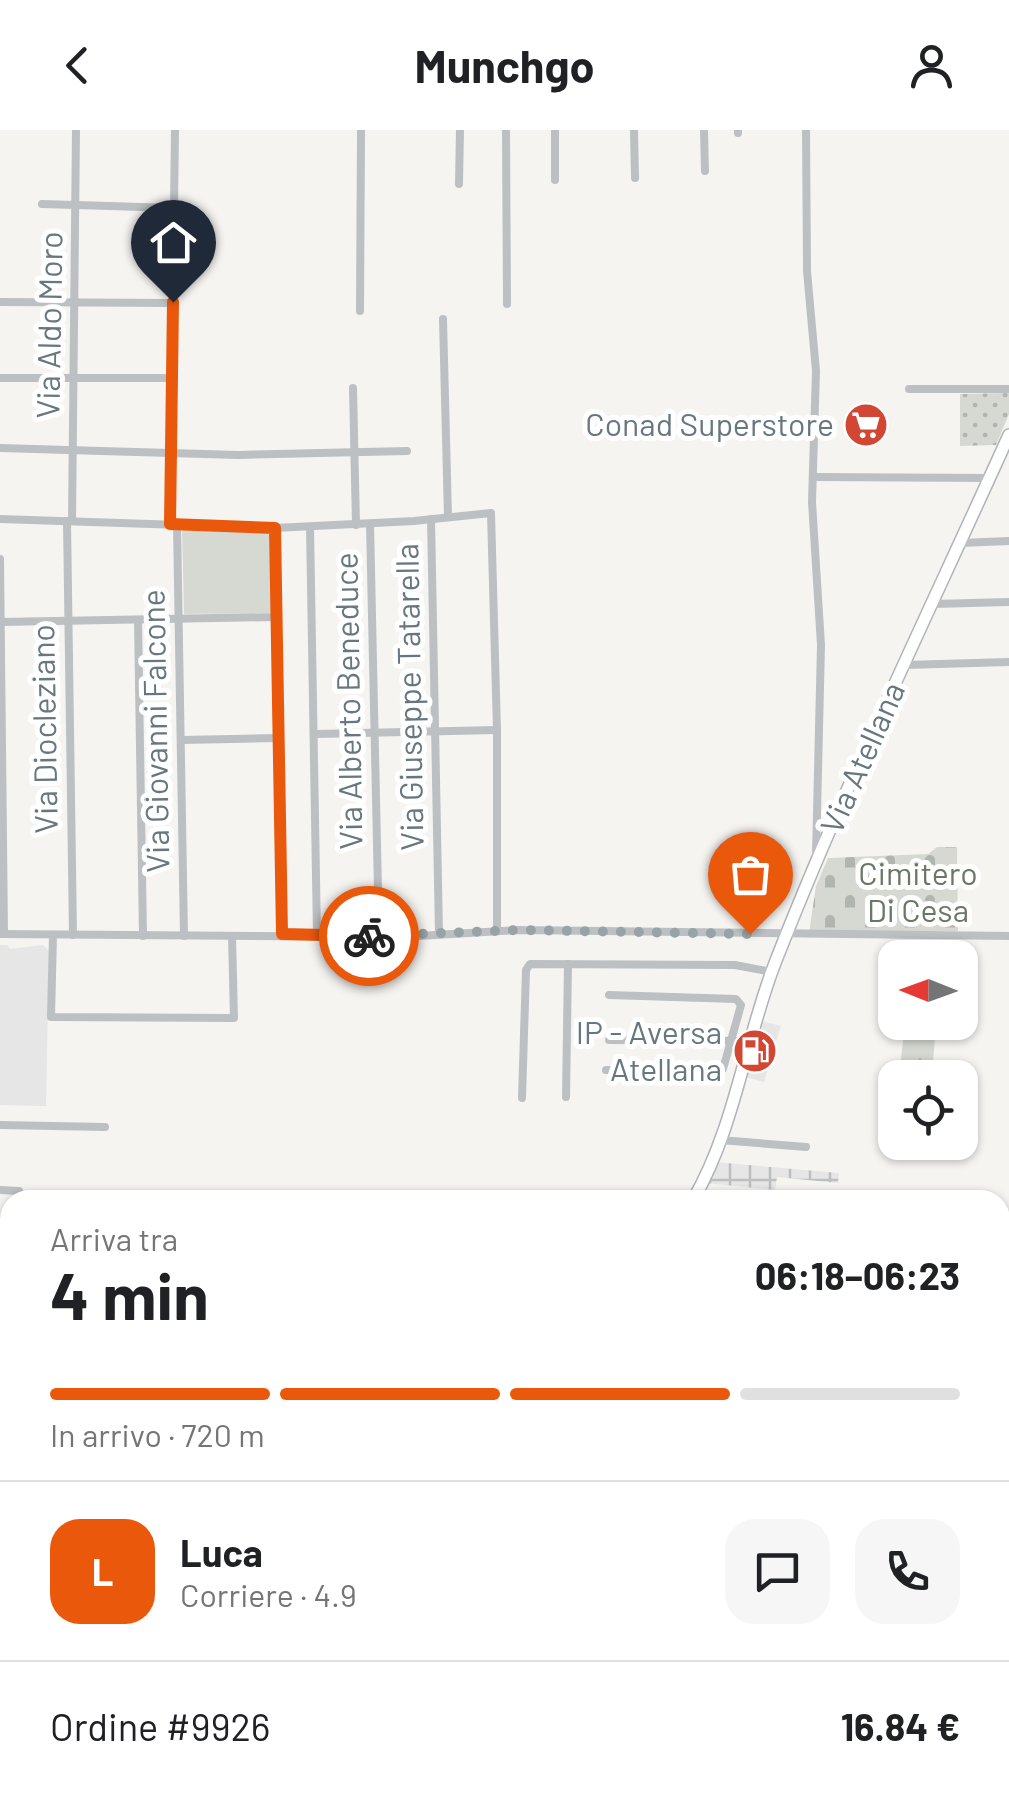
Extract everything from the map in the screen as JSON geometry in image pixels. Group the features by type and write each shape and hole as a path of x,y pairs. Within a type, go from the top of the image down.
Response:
{"main road":[{"name":"Via Atellana","path":"698,1190 720,1140 772,972 816,864 1009,435"}],"street":[{"name":"Via Aldo Moro","path":"70,521 76,130"},
{"name":"Via Giovanni Falcone","path":"175,130 171,454 180,619 184,936"},
{"path":"360,311 361,130"},
{"path":"459,184 460,130"},
{"path":"506,130 507,304"},
{"path":"555,130 556,180"},
{"path":"634,130 635,178"},
{"path":"704,130 705,170"},
{"path":"806,130 806,271 816,371 813,477 821,645 816,864"},
{"path":"42,204 175,208"},
{"path":"0,302 173,302"},
{"path":"443,319 448,517"},
{"path":"0,378 172,378"},
{"path":"353,388 356,525"},
{"path":"908,388 1009,389"},
{"path":"0,448 171,454 407,451"},
{"path":"813,477 990,478"},
{"path":"0,519 275,528 491,513 497,930"},
{"name":"Via Giuseppe Tatarella","path":"431,519 440,934"},
{"name":"Via Diocleziano","path":"70,521 73,935"},
{"name":"Via Alberto Beneduce","path":"370,524 379,936"},
{"path":"310,527 317,935"},
{"path":"275,528 282,934"},
{"path":"960,543 1009,542"},
{"path":"0,559 2,934 379,936 497,930 1009,936"},
{"path":"932,604 1009,602"},
{"path":"1,622 276,617"},
{"path":"138,620 143,936"},
{"path":"905,666 1009,662"},
{"path":"314,734 497,730"},
{"path":"182,740 278,738"},
{"path":"53,935 51,1017 216,1018 234,1018 232,936"},
{"path":"522,1098 526,970 530,964 735,965 772,972"},
{"path":"566,1097 568,964"},
{"path":"606,1070 723,1069 740,1005 736,999 609,996"},
{"path":"609,1040 750,1041"},
{"path":"0,1125 105,1127"},
{"path":"720,1140 806,1147"}],"shaded area":[{"path":"0,945 10,949 43,945 49,951 46,1106 0,1105"},
{"path":"758,1020 781,1026 764,1082 742,1076"},
{"path":"715,1162 839,1173 838,1183 777,1177 775,1190 706,1183"}],"green space":[{"path":"1009,393 1009,414 996,445 960,446 960,394"},
{"path":"182,529 271,533 271,613 184,614"},
{"name":"Cimitero Di Cesa","path":"937,847 957,847 958,931 809,933 816,886 828,858 928,854"},
{"path":"903,1040 935,1040 933,1060 901,1060"}],"way so far":[{"path":"369,936 497,930 750,934"}],"place":[{"name":"Conad Superstore","path":"866,425"},
{"name":"IP - Aversa Atellana","path":"755,1051"}],"route":[{"path":"173,302 170,524 275,528 282,934 369,936"}]}
